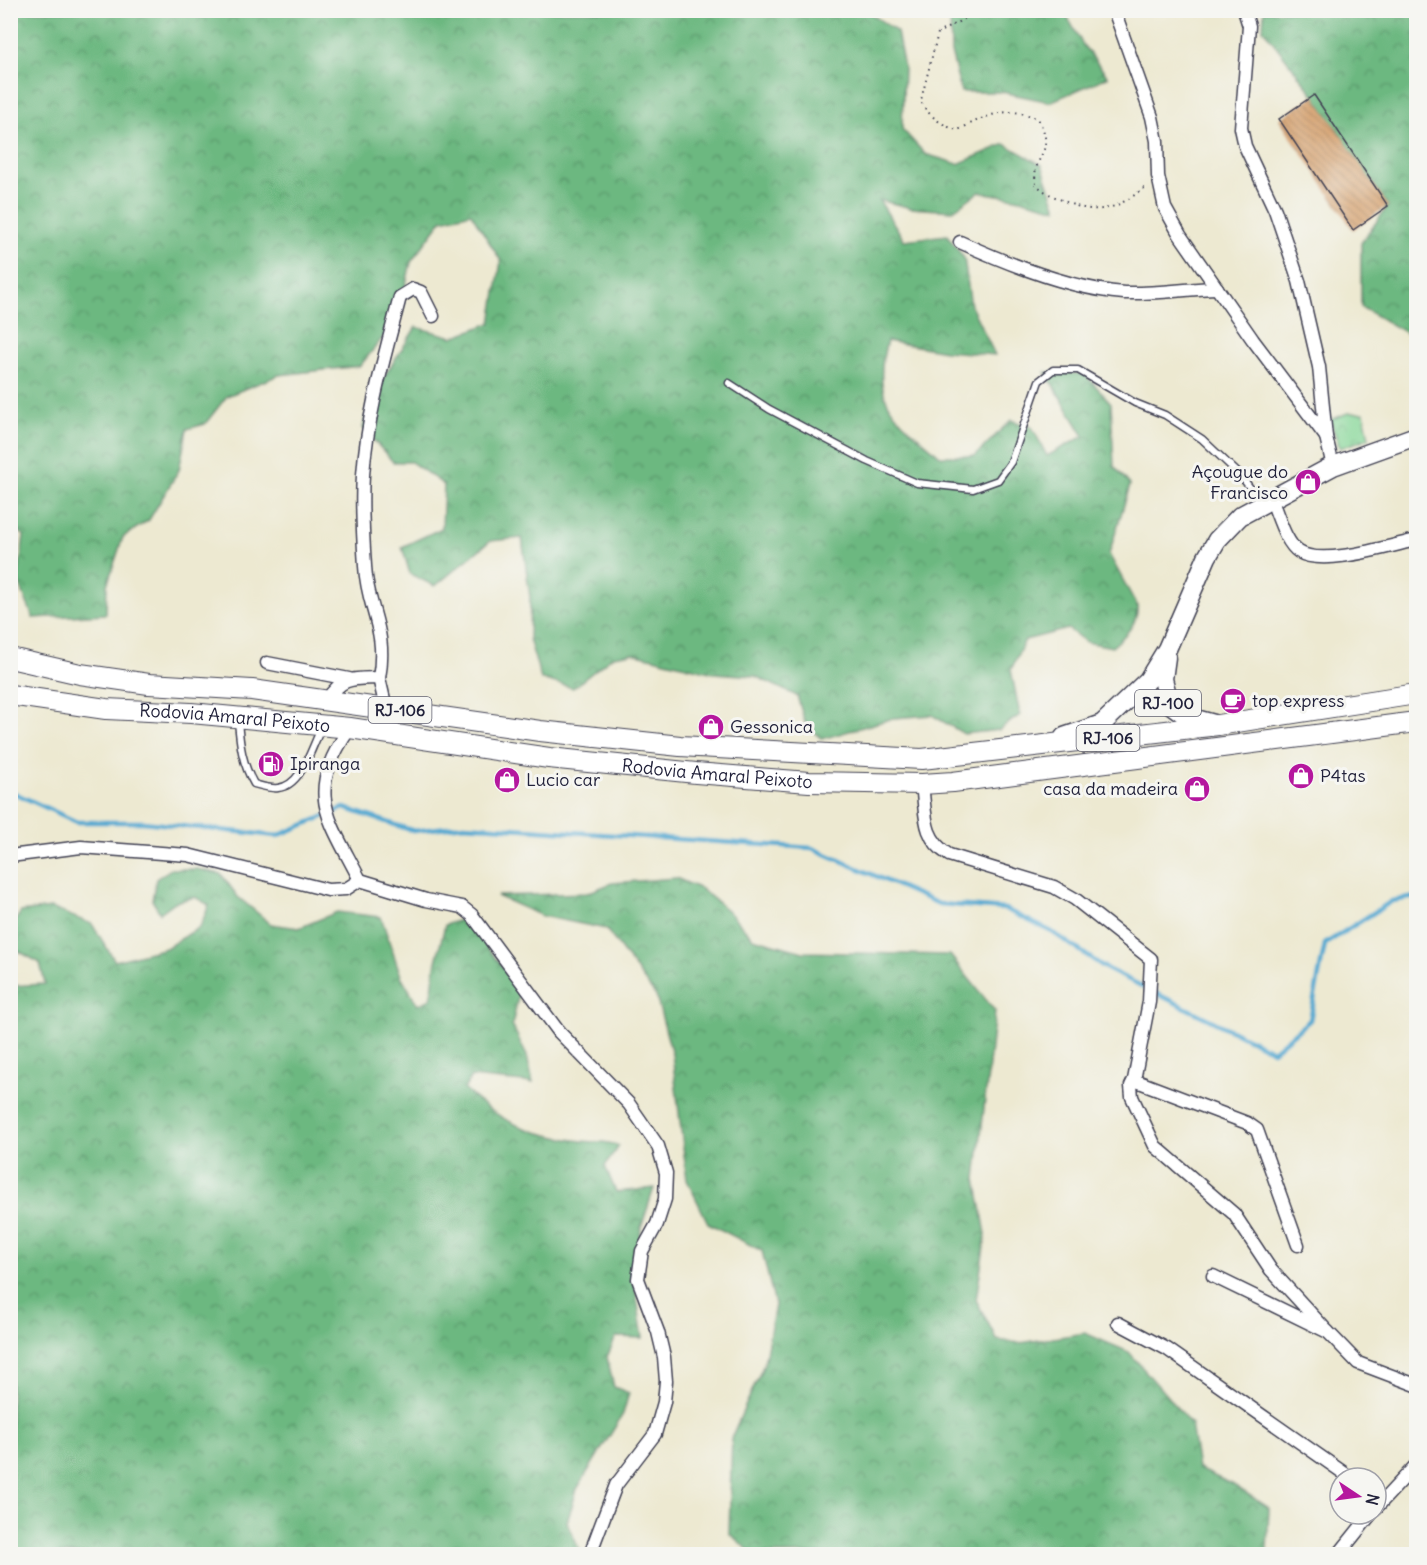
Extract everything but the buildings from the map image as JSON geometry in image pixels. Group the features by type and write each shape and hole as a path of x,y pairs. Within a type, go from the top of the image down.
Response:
{"highway":[{"name":"Rodovia Amaral Peixoto","path":"10,658 92,676 149,684 252,690 540,731 748,751 922,759 1218,725"},
{"name":"RJ-106","path":"1218,725 1416,694"},
{"name":"Rodovia Amaral Peixoto","path":"10,695 106,709 237,717 350,729 549,758 809,782 922,784 1416,722"}],"main road":[{"name":"RJ-100","path":"998,751 1079,734 1102,723 1148,680 1167,649 1207,557 1217,540 1240,516 1334,466 1416,436"},
{"name":"RJ-100","path":"1167,649 1163,679 1168,704 1188,717 1218,725"}],"street":[{"path":"1114,10 1152,117 1157,141 1158,176 1165,208 1180,235 1217,288 1326,437"},
{"path":"1244,10 1249,26 1241,128 1245,146 1275,210 1299,281 1319,367 1326,437 1334,466"},
{"path":"960,242 1012,265 1072,282 1123,293 1217,288"},
{"path":"386,708 379,678 383,656 381,637 365,569 363,477 365,449 384,357 400,297 413,289 422,292 433,316"},
{"path":"1267,502 1298,552 1317,558 1416,540"},
{"path":"267,663 349,679 379,678"},
{"path":"327,700 335,687 349,679"},
{"path":"350,729 334,751 324,776 325,802 333,826 360,880 426,900 462,908 472,915 559,1032 629,1104 658,1146 666,1173 665,1199 657,1224 642,1251 638,1279 658,1332 664,1357 666,1381 664,1402 655,1434 615,1485 590,1554"},
{"path":"922,784 927,827 934,846 948,855 1054,887 1075,899 1151,959 1149,1002 1131,1086 1132,1098 1155,1146 1234,1214 1271,1270 1358,1363 1416,1385"},
{"path":"10,856 81,847 188,855 328,890 346,889 360,880"},
{"path":"1134,1080 1247,1123 1257,1130 1298,1245"},
{"path":"1213,1276 1328,1332"},
{"path":"1118,1323 1167,1349 1333,1466"},
{"path":"1388,1492 1416,1465"},
{"path":"1338,1554 1361,1526"}],"lane":[{"path":"729,383 769,409 867,461 917,483 974,489 998,480 1011,462 1039,381 1053,370 1078,370 1135,403 1165,415 1202,439 1267,502"},
{"path":"237,717 240,752 246,770 254,784 275,789 286,787 297,777 323,726"}],"path":[{"path":"980,10 938,33 921,100 924,108 946,126 958,130 991,114 1010,110 1023,112 1038,119 1047,139 1045,150 1035,170 1036,184 1042,191 1081,209 1110,208 1134,196 1158,176"}],"green space":[{"path":"10,11 867,11 897,32 904,68 902,129 925,154 958,164 1005,144 1042,165 1057,209 1016,198 979,192 952,211 911,208 879,200 904,240 947,235 964,258 971,306 995,355 945,351 887,341 882,362 885,395 900,419 940,456 975,456 1011,420 1032,427 1047,456 1084,436 1045,372 1085,374 1111,403 1114,466 1130,485 1109,554 1137,606 1133,624 1112,647 1086,642 1068,629 1025,640 1011,670 1020,715 999,730 964,734 932,715 894,718 822,739 806,726 797,696 755,676 714,673 633,653 613,656 573,688 541,679 529,639 530,597 522,538 490,541 435,586 410,574 402,547 442,528 444,485 411,462 393,462 363,428 369,400 416,327 453,337 491,323 501,261 471,213 442,220 411,262 398,319 360,366 279,375 227,396 205,424 187,429 179,470 149,520 123,537 107,585 106,614 33,618 18,580 24,535 10,526"},
{"path":"950,11 1064,11 1083,45 1108,77 1050,102 1002,92 961,92 951,52"},
{"path":"1264,11 1416,11 1416,333 1411,336 1361,307 1361,243 1388,206 1314,95 1263,29"},
{"path":"1348,413 1364,413 1369,438 1340,448 1330,420"},
{"path":"171,869 197,869 221,874 238,897 271,924 299,928 337,912 381,917 401,976 418,1005 431,999 435,966 445,925 470,916 489,950 520,989 512,1025 527,1056 533,1083 471,1077 464,1089 491,1111 518,1126 548,1135 587,1142 605,1142 619,1146 605,1166 616,1192 654,1188 641,1228 635,1285 643,1338 616,1337 607,1357 614,1387 629,1393 623,1414 577,1489 567,1522 581,1554 11,1554 10,986 45,984 40,963 11,947 11,927 21,912 51,908 92,924 115,961 166,948 200,927 209,905 195,897 175,902 160,913 152,900 156,879"},
{"path":"676,878 701,889 727,910 753,938 803,952 950,955 995,1011 976,1179 986,1234 976,1300 997,1340 1020,1343 1085,1333 1129,1352 1191,1424 1198,1469 1232,1484 1269,1508 1267,1551 1254,1554 753,1554 729,1533 732,1436 764,1364 775,1305 762,1251 708,1223 687,1180 672,1054 656,996 606,929 542,916 497,896 587,893 612,883"}],"waterway":[{"path":"10,791 77,822 143,822 277,836 344,808 414,831 464,825 812,848 939,904 1005,909 1052,932 1107,969 1273,1051 1310,1020 1325,944 1392,901 1416,897"}],"place":[{"name":"Açougue do Francisco","path":"1308,482"},
{"name":"top express","path":"1233,701"},
{"name":"Gessonica","path":"711,727"},
{"name":"Ipiranga","path":"271,764"},
{"name":"P4tas","path":"1301,776"},
{"name":"Lucio car","path":"507,780"},
{"name":"casa da madeira","path":"1197,789"}]}
